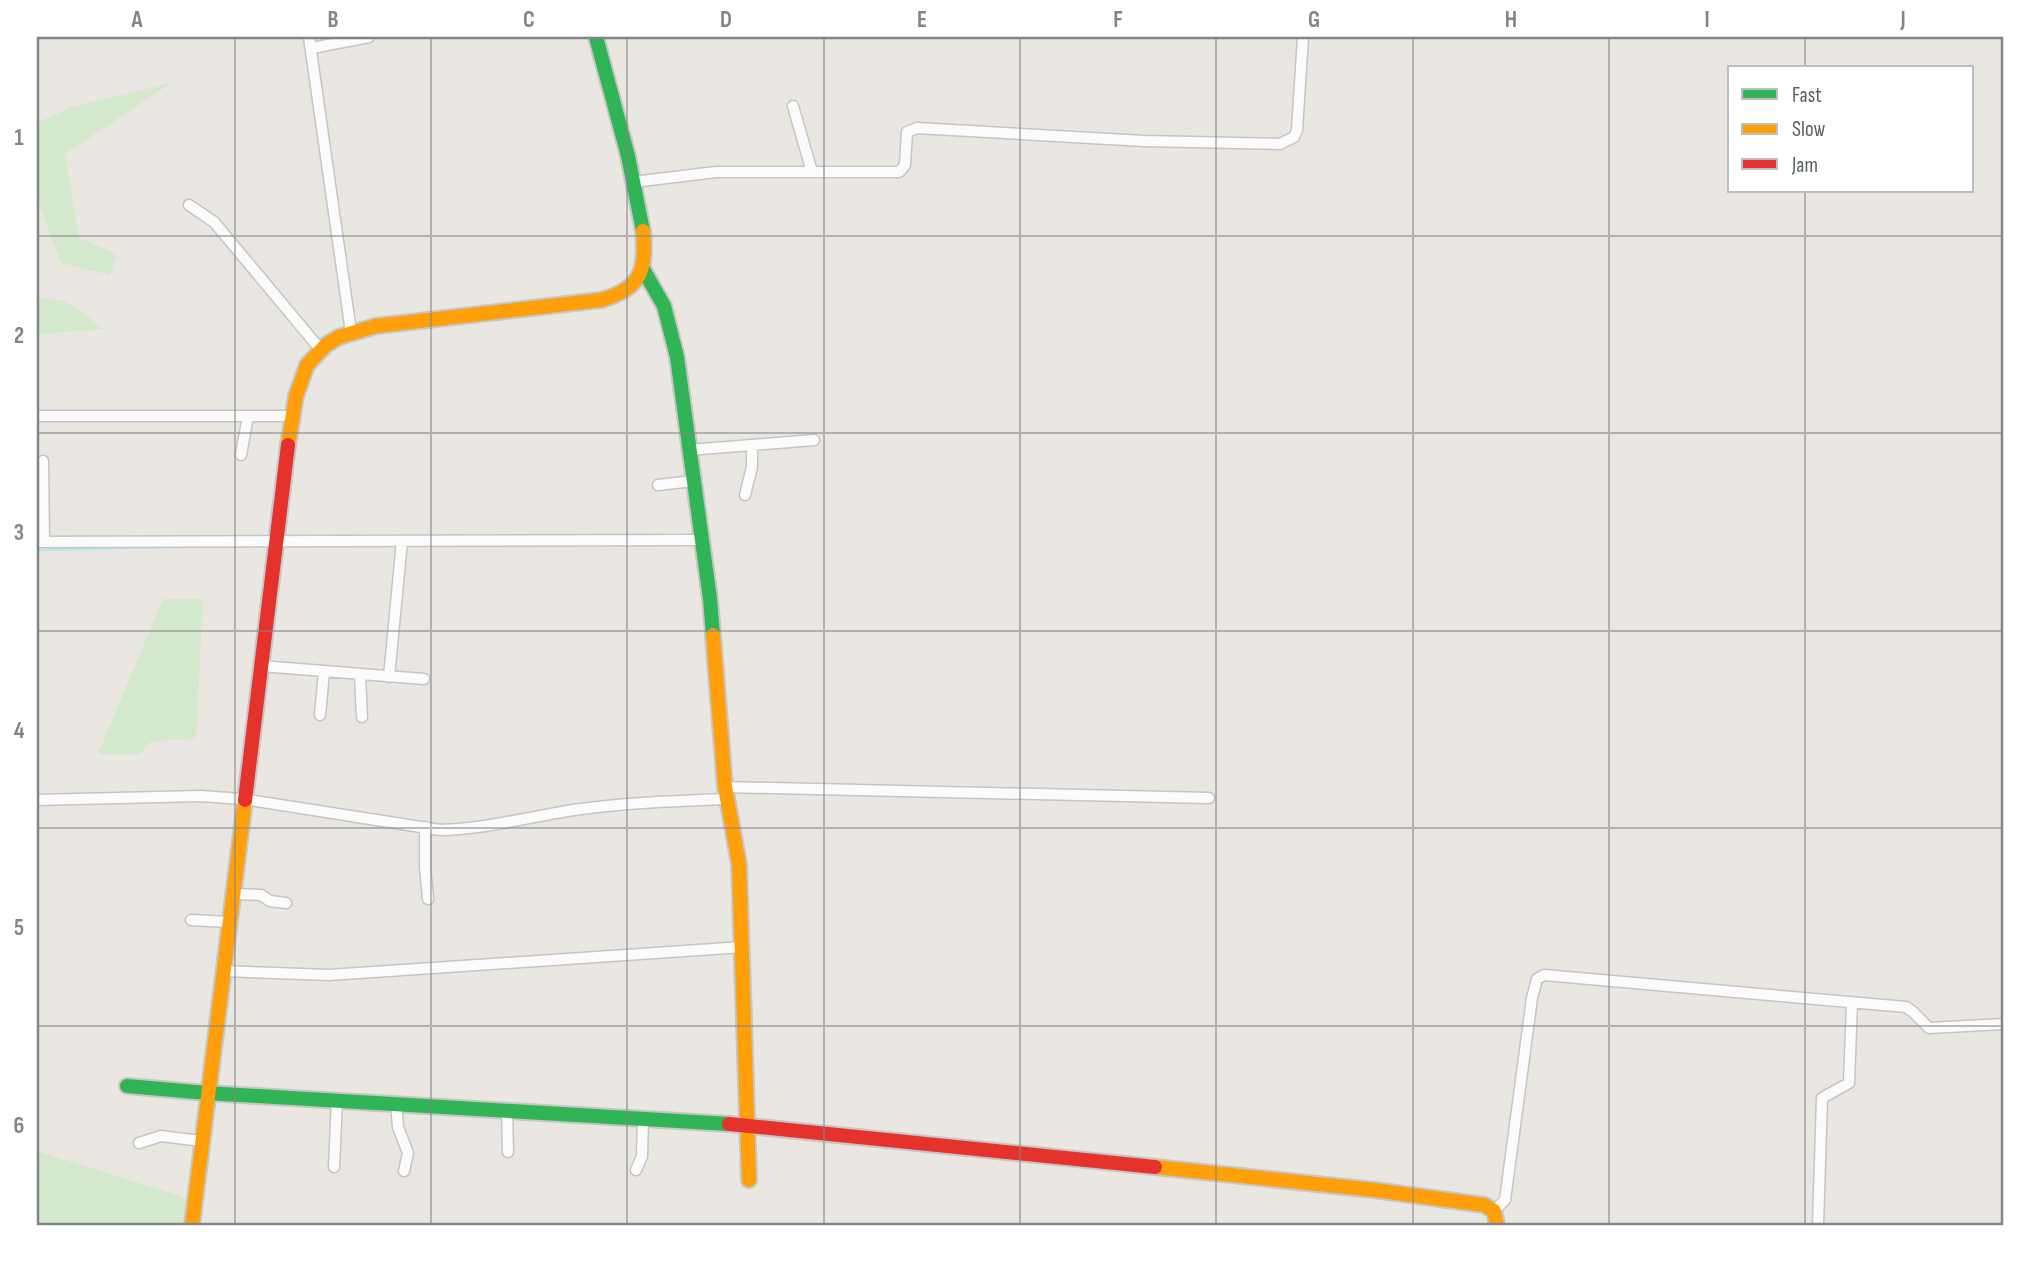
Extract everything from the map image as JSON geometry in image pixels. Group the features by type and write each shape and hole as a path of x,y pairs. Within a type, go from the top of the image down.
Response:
{"street":[{"path":"309,37 351,332"},
{"path":"312,48 369,37"},
{"path":"596,37 644,228 643,269 664,306 677,357 710,600 726,792 739,864 749,1180"},
{"path":"633,182 705,173 899,172 905,165 907,132 917,128 1170,142 1286,143 1294,137 1297,130 1303,37"},
{"path":"793,106 811,172"},
{"path":"189,205 214,222 320,349"},
{"path":"192,1225 292,416 306,365 330,341 351,332 376,326 601,300 628,290 643,269"},
{"path":"37,416 292,416"},
{"path":"241,455 248,416"},
{"path":"689,450 814,440"},
{"path":"745,495 752,467 752,445"},
{"path":"43,461 41,542 701,540"},
{"path":"658,485 693,481"},
{"path":"389,677 402,541"},
{"path":"261,666 424,679"},
{"path":"320,715 324,672"},
{"path":"360,675 362,717"},
{"path":"37,800 200,796 243,799 461,830 571,811 726,792 1209,798"},
{"path":"425,827 428,899"},
{"path":"233,894 261,895 270,901 286,903"},
{"path":"191,920 228,922"},
{"path":"222,971 329,975 743,947"},
{"path":"127,1086 747,1125 1374,1190 1484,1205 1496,1218 1505,1200 1532,998 1539,977 1557,976 1906,1007 1928,1028 2003,1024"},
{"path":"1818,1225 1822,1098 1849,1083 1852,1002"},
{"path":"334,1167 337,1100"},
{"path":"396,1103 398,1128 408,1153 404,1171"},
{"path":"507,1110 508,1152"},
{"path":"636,1170 642,1156 643,1118"},
{"path":"139,1143 161,1136 201,1141"}],"green space":[{"path":"171,83 65,154 79,238 117,254 110,275 61,263 37,199 37,123 72,107"},
{"path":"37,299 65,300 104,329 37,334"},
{"path":"163,599 203,599 196,739 152,741 140,754 98,754"},
{"path":"37,1151 192,1200 189,1225 37,1225"}],"waterway":[{"path":"37,550 179,547"}],"traffic: fast":[{"path":"596,37 628,156 643,231"},
{"path":"643,269 664,306 677,357 713,635"},
{"path":"127,1086 729,1124"}],"traffic: slow":[{"path":"288,445 296,396 307,365 326,345 339,337 376,326 601,300 625,290 638,276 644,257 643,231"},
{"path":"713,635 725,787 739,864 749,1180"},
{"path":"192,1225 245,800"},
{"path":"1155,1167 1374,1190 1484,1205 1494,1211 1497,1225"}],"traffic: jam":[{"path":"245,800 288,445"},
{"path":"729,1124 1155,1167"}]}
